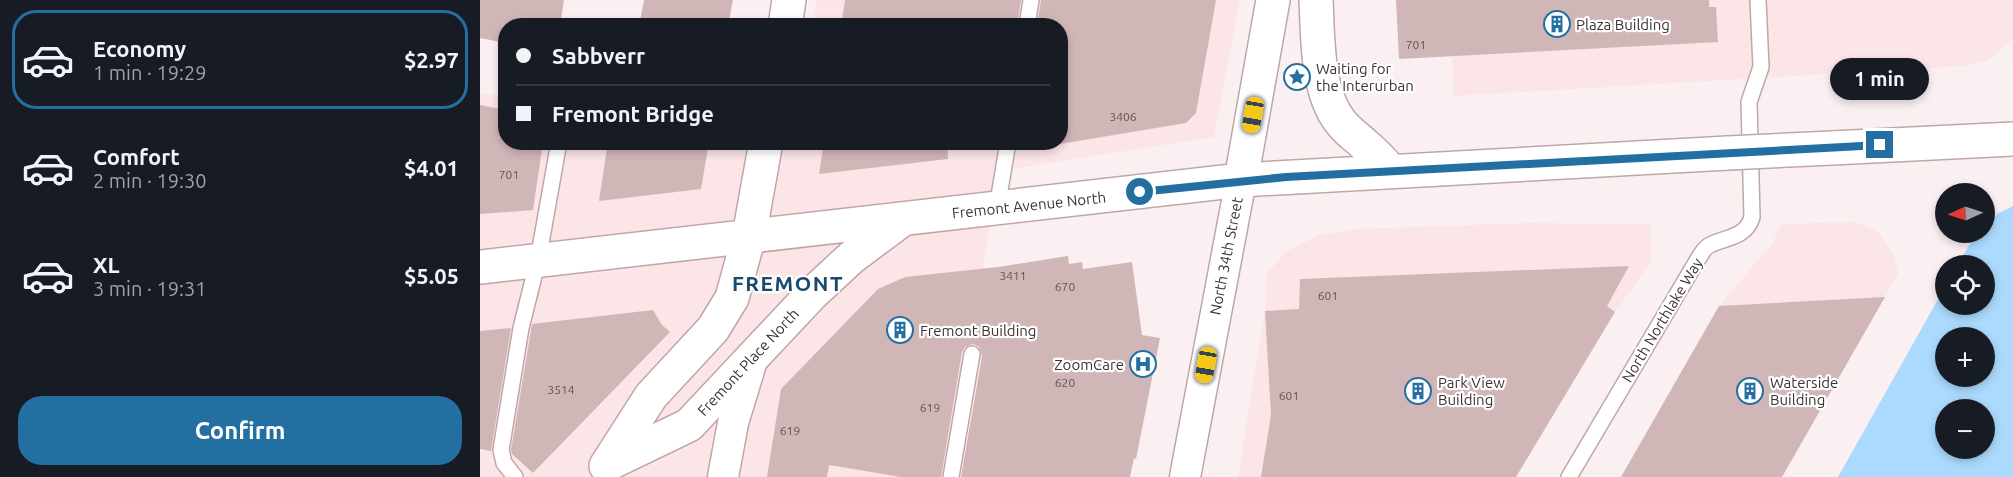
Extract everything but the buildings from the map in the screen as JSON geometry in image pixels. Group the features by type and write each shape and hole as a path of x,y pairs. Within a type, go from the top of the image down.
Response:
{"main road":[{"path":"786,18 789,0"},
{"name":"North 34th Street","path":"1241,180 1273,0"},
{"path":"1316,0 1319,64 1328,99 1344,126 1375,163"},
{"name":"Fremont Avenue North","path":"480,267 1375,163 1832,148 2013,139"},
{"name":"Fremont Place North","path":"601,470 651,396 713,328 732,298 749,236 765,150"},
{"name":"Fremont Place North","path":"601,470 688,425 852,257 903,219"}],"street":[{"name":"North 34th Street","path":"1185,477 1241,180"},
{"path":"723,477 733,423 753,357"}],"lane":[{"path":"1028,18 1031,0"},
{"name":"North Northlake Way","path":"1569,477 1698,259 1708,245 1732,238 1750,223 1752,217 1749,102 1761,66 1758,0"},
{"path":"515,477 504,463 501,450 521,328 538,260 558,150"},
{"path":"997,208 1007,150"},
{"path":"951,477 972,354"}],"shaded area":[{"path":"817,0 1240,0 1214,137 999,171 948,477 480,477 480,93 498,96 498,150 1068,150 1068,18 813,18"},
{"path":"1396,0 2013,0 2013,36 2009,43 1988,60 1965,66 1454,96 1452,56"},
{"name":"Waterside Building","path":"1856,222 1878,232 1893,254 1899,272 1782,477 1621,477 1719,306 1772,244 1781,224"},
{"name":"Park View Building","path":"1528,223 1650,224 1651,263 1615,312 1516,477 1238,477 1265,311 1266,275 1285,252 1319,235 1357,229"}],"water":[{"path":"2013,206 2013,477 1838,477 1935,305 1935,315 1995,315 1995,255 1964,255 1971,243 1995,243 1995,216"}],"place":[{"name":"Plaza Building","path":"1557,24"},
{"name":"Waiting for the Interurban","path":"1297,77"},
{"name":"Fremont Building","path":"900,330"},
{"name":"ZoomCare","path":"1143,364"},
{"name":"Park View Building","path":"1418,391"},
{"name":"Waterside Building","path":"1750,391"}],"district":[{"name":"FREMONT","path":"788,283"}],"route":[{"path":"1140,192 1286,177 1880,145"}]}
